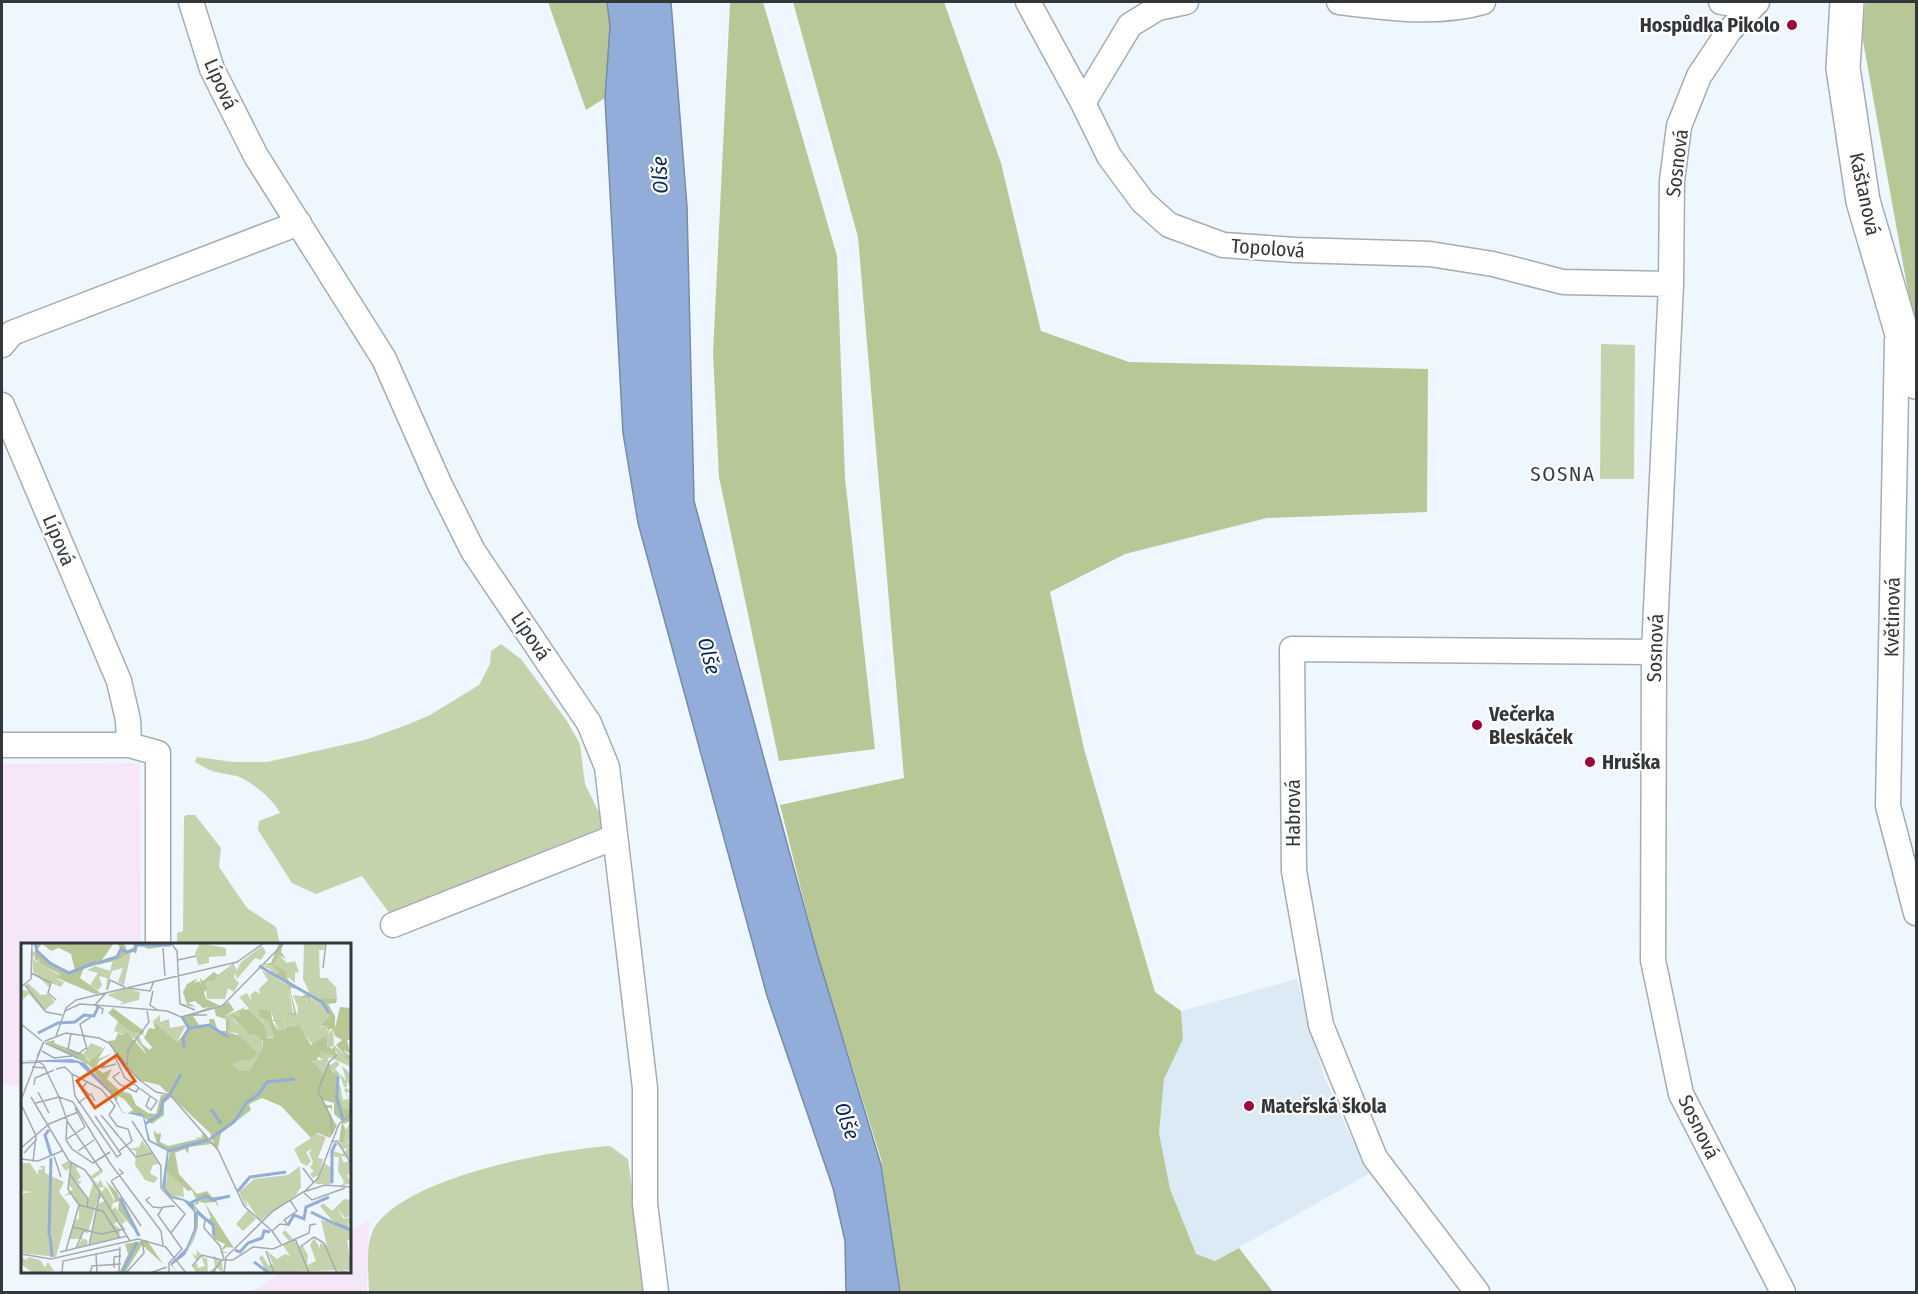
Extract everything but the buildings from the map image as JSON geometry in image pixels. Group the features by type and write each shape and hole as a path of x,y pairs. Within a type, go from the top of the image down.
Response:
{"street":[{"name":"Lípová","path":"191,2 212,69 256,156 384,359 439,483 473,551 589,723 607,767 645,1088 645,1204 657,1293"},
{"name":"Topolová","path":"1028,2 1083,103 1108,156 1143,202 1169,225 1222,245 1430,254 1493,264 1563,282 1671,284"},
{"path":"1083,103 1130,25 1158,8 1186,2"},
{"path":"1340,2 1385,8 1461,8 1483,2"},
{"path":"1721,2 1753,4"},
{"name":"Kaštanová","path":"1847,2 1843,68 1862,190 1917,382"},
{"name":"Sosnová","path":"1753,4 1729,31 1699,76 1679,126 1672,181 1671,284 1654,652 1653,960 1681,1094 1783,1293"},
{"path":"2,345 12,333 299,223"},
{"name":"Květinová","path":"1898,318 1888,806 1917,913"},
{"name":"Lípová","path":"2,405 119,681 128,720 129,745"},
{"name":"Habrová","path":"1476,1293 1375,1158 1321,1025 1293,871 1292,649 1654,652"},
{"path":"2,745 129,745 158,753 158,943"},
{"path":"393,924 615,837"}],"shaded area":[{"path":"140,763 141,943 21,943 21,1087 2,1084 2,764"},
{"name":"Mateřská škola","path":"1297,979 1324,1076 1349,1134 1370,1173 1215,1261 1196,1254 1190,1245 1170,1189 1159,1133 1164,1079 1183,1039 1181,1011"},
{"path":"369,1219 367,1292 251,1292 280,1273 351,1273 351,1230"}],"green space":[{"path":"548,2 608,2 610,26 605,98 586,110"},
{"path":"730,2 763,2 837,256 845,478 875,749 779,761 719,477 713,353"},
{"path":"793,2 944,2 1001,163 1041,331 1129,362 1428,369 1427,512 1267,518 1125,554 1050,592 1084,749 1155,992 1181,1011 1183,1039 1164,1079 1159,1133 1170,1189 1196,1254 1215,1261 1239,1248 1273,1292 900,1292 881,1159 816,950 780,805 904,778 858,237"},
{"path":"1866,2 1916,2 1916,336 1861,30"},
{"path":"1601,344 1635,345 1634,479 1600,479"},
{"path":"501,644 521,659 567,721 580,744 585,784 611,837 395,921 362,876 316,894 292,883 258,830 259,821 280,813 277,808 267,796 241,778 211,770 195,762 197,757 233,762 267,762 365,740 409,724 430,715 479,685 490,664 491,651"},
{"path":"195,815 221,848 219,867 247,908 276,927 280,943 177,943 177,933 183,931 184,817"},
{"path":"610,1146 628,1159 646,1292 369,1292 368,1258 372,1232 394,1208 419,1193 484,1169 554,1153"}],"water":[{"name":"Olše","path":"607,2 671,2 687,207 694,501 816,950 881,1165 900,1292 846,1292 845,1241 833,1188 767,996 638,523 623,433 605,98 610,26"}],"place":[{"name":"Hospůdka Pikolo","path":"1792,25"},
{"name":"Večerka Bleskáček","path":"1477,725"},
{"name":"Hruška","path":"1590,762"},
{"name":"Mateřská škola","path":"1249,1106"}],"district":[{"name":"SOSNA","path":"1563,474"}]}
